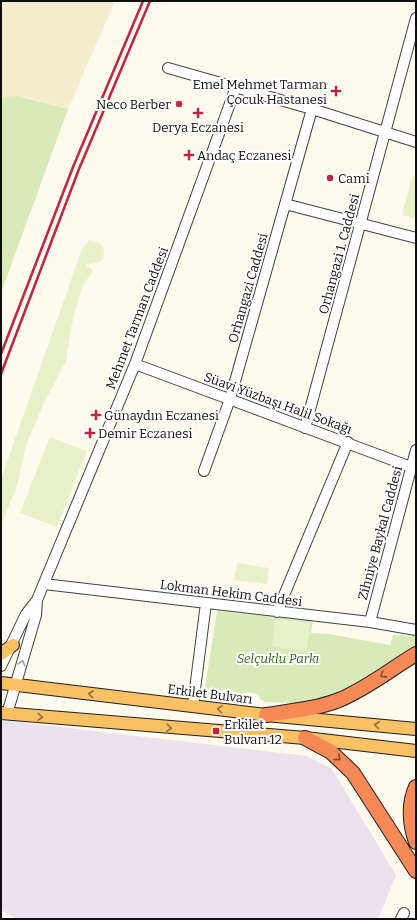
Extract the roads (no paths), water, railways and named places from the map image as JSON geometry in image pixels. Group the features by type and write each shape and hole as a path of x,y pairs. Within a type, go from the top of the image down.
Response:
{"highway":[{"path":"266,715 315,707 340,700 416,654"},
{"path":"305,738 331,752 353,773 416,871"},
{"path":"416,787 412,800 411,816 416,842"}],"main road":[{"path":"1,654 12,645"},
{"name":"Erkilet Bulvarı","path":"1,684 193,705 266,715 416,729"},
{"path":"4,713 305,738 416,751"}],"street":[{"name":"Orhangazi 1. Caddesi","path":"305,428 361,224 384,133 413,38 416,18"},
{"path":"168,68 312,109 416,142"},
{"name":"Mehmet Tarman Caddesi","path":"1,666 26,614 37,600 135,364 236,87"},
{"name":"Orhangazi Caddesi","path":"204,472 230,399 312,109"},
{"path":"285,204 416,238"},
{"name":"Süavi Yüzbaşı Halil Sokağı","path":"135,364 305,428 348,442 411,467"},
{"path":"277,612 348,442"},
{"name":"Zihniye Baykal Caddesi","path":"370,622 416,450"},
{"name":"Lokman Hekim Caddesi","path":"44,584 370,622 416,630"},
{"name":"Mehmet Tarman Caddesi","path":"4,713 16,685 36,615 37,600"},
{"path":"193,705 206,603"}],"railway":[{"path":"1,354 73,167 143,1"},
{"path":"1,374 79,169 150,1"}],"place":[{"name":"Emel Mehmet Tarman Çocuk Hastanesi","path":"336,91"},
{"name":"Neco Berber","path":"179,104"},
{"name":"Derya Eczanesi","path":"198,113"},
{"name":"Andaç Eczanesi","path":"189,155"},
{"name":"Cami","path":"330,178"},
{"name":"Günaydın Eczanesi","path":"96,415"},
{"name":"Demir Eczanesi","path":"90,433"},
{"name":"Erkilet Bulvarı 12","path":"216,731"}],"park label":[{"name":"Selçuklu Parkı","path":"278,658"}]}
